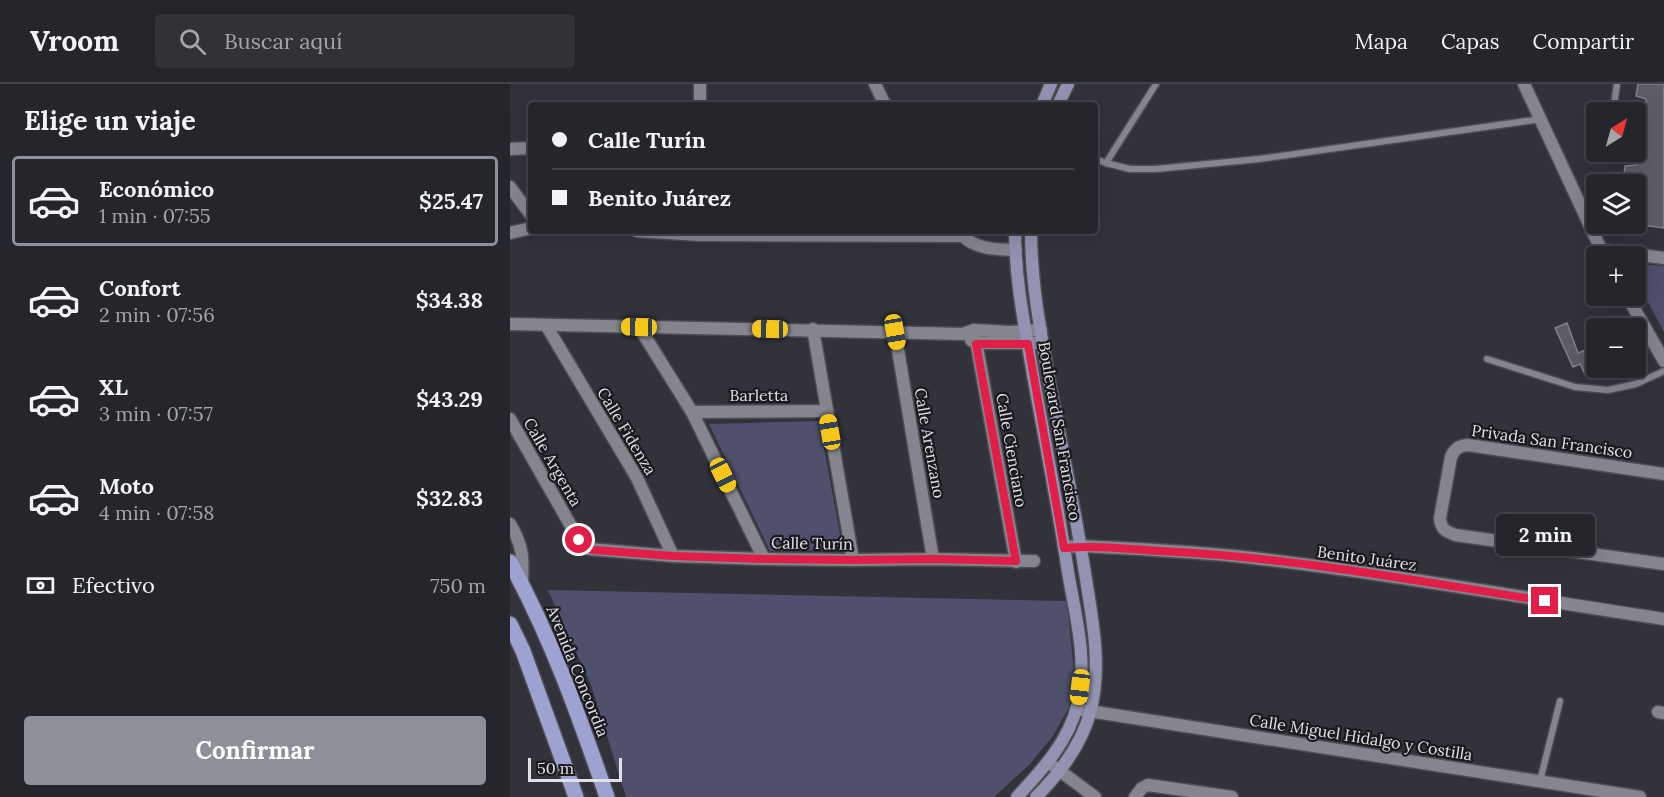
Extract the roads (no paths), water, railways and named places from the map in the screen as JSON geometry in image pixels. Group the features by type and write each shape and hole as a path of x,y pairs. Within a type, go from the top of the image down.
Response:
{"main road":[{"name":"Avenida Concordia","path":"510,562 554,652 607,797"},
{"path":"510,624 523,651 576,797"},
{"path":"571,782 581,797"}],"street":[{"path":"700,84 700,102"},
{"path":"875,84 884,102"},
{"path":"1043,102 1051,84"},
{"path":"1059,102 1068,84"},
{"path":"1524,84 1600,246"},
{"path":"510,149 528,148"},
{"path":"510,187 528,210"},
{"path":"510,233 528,229"},
{"path":"966,234 972,243 979,246 1016,250"},
{"name":"Boulevard San Francisco","path":"1015,234 1017,279 1080,645 1082,674 1076,709 1065,736 1048,762 1017,797"},
{"name":"Boulevard San Francisco","path":"1031,234 1033,283 1081,546 1096,657 1091,711 1074,750 1060,771 1036,797"},
{"path":"1646,257 1664,258"},
{"path":"1633,306 1664,361"},
{"path":"510,324 969,332 1027,337"},
{"name":"Calle Fidenza","path":"546,325 637,478 673,556"},
{"path":"639,327 692,412 764,559"},
{"path":"813,329 853,560"},
{"name":"Calle Arenzano","path":"895,332 933,559"},
{"path":"969,332 976,344 1042,336"},
{"name":"Calle Cienciano","path":"976,344 1016,561"},
{"name":"Barletta","path":"692,412 826,411"},
{"name":"Calle Argenta","path":"510,419 579,540 590,549"},
{"name":"Privada San Francisco","path":"1664,474 1460,445 1451,457 1440,518 1441,526 1445,531 1455,534 1664,564"},
{"path":"510,524 519,538 522,551 522,585"},
{"name":"Benito Juárez","path":"1064,548 1081,546 1242,557 1309,565 1664,619"},
{"name":"Calle Turín","path":"590,549 673,556 764,559 1034,561"},
{"name":"Calle Miguel Hidalgo y Costilla","path":"1076,709 1640,797"},
{"path":"1048,762 1095,797"},
{"path":"1135,797 1142,788 1148,785 1232,797"}],"lane":[{"path":"1106,163 1156,84"},
{"path":"1614,102 1617,84"},
{"path":"1098,160 1130,169 1156,169 1259,159 1541,119"},
{"path":"1487,358 1575,387 1608,390 1636,384 1664,371"},
{"path":"1540,781 1560,701"}]}
